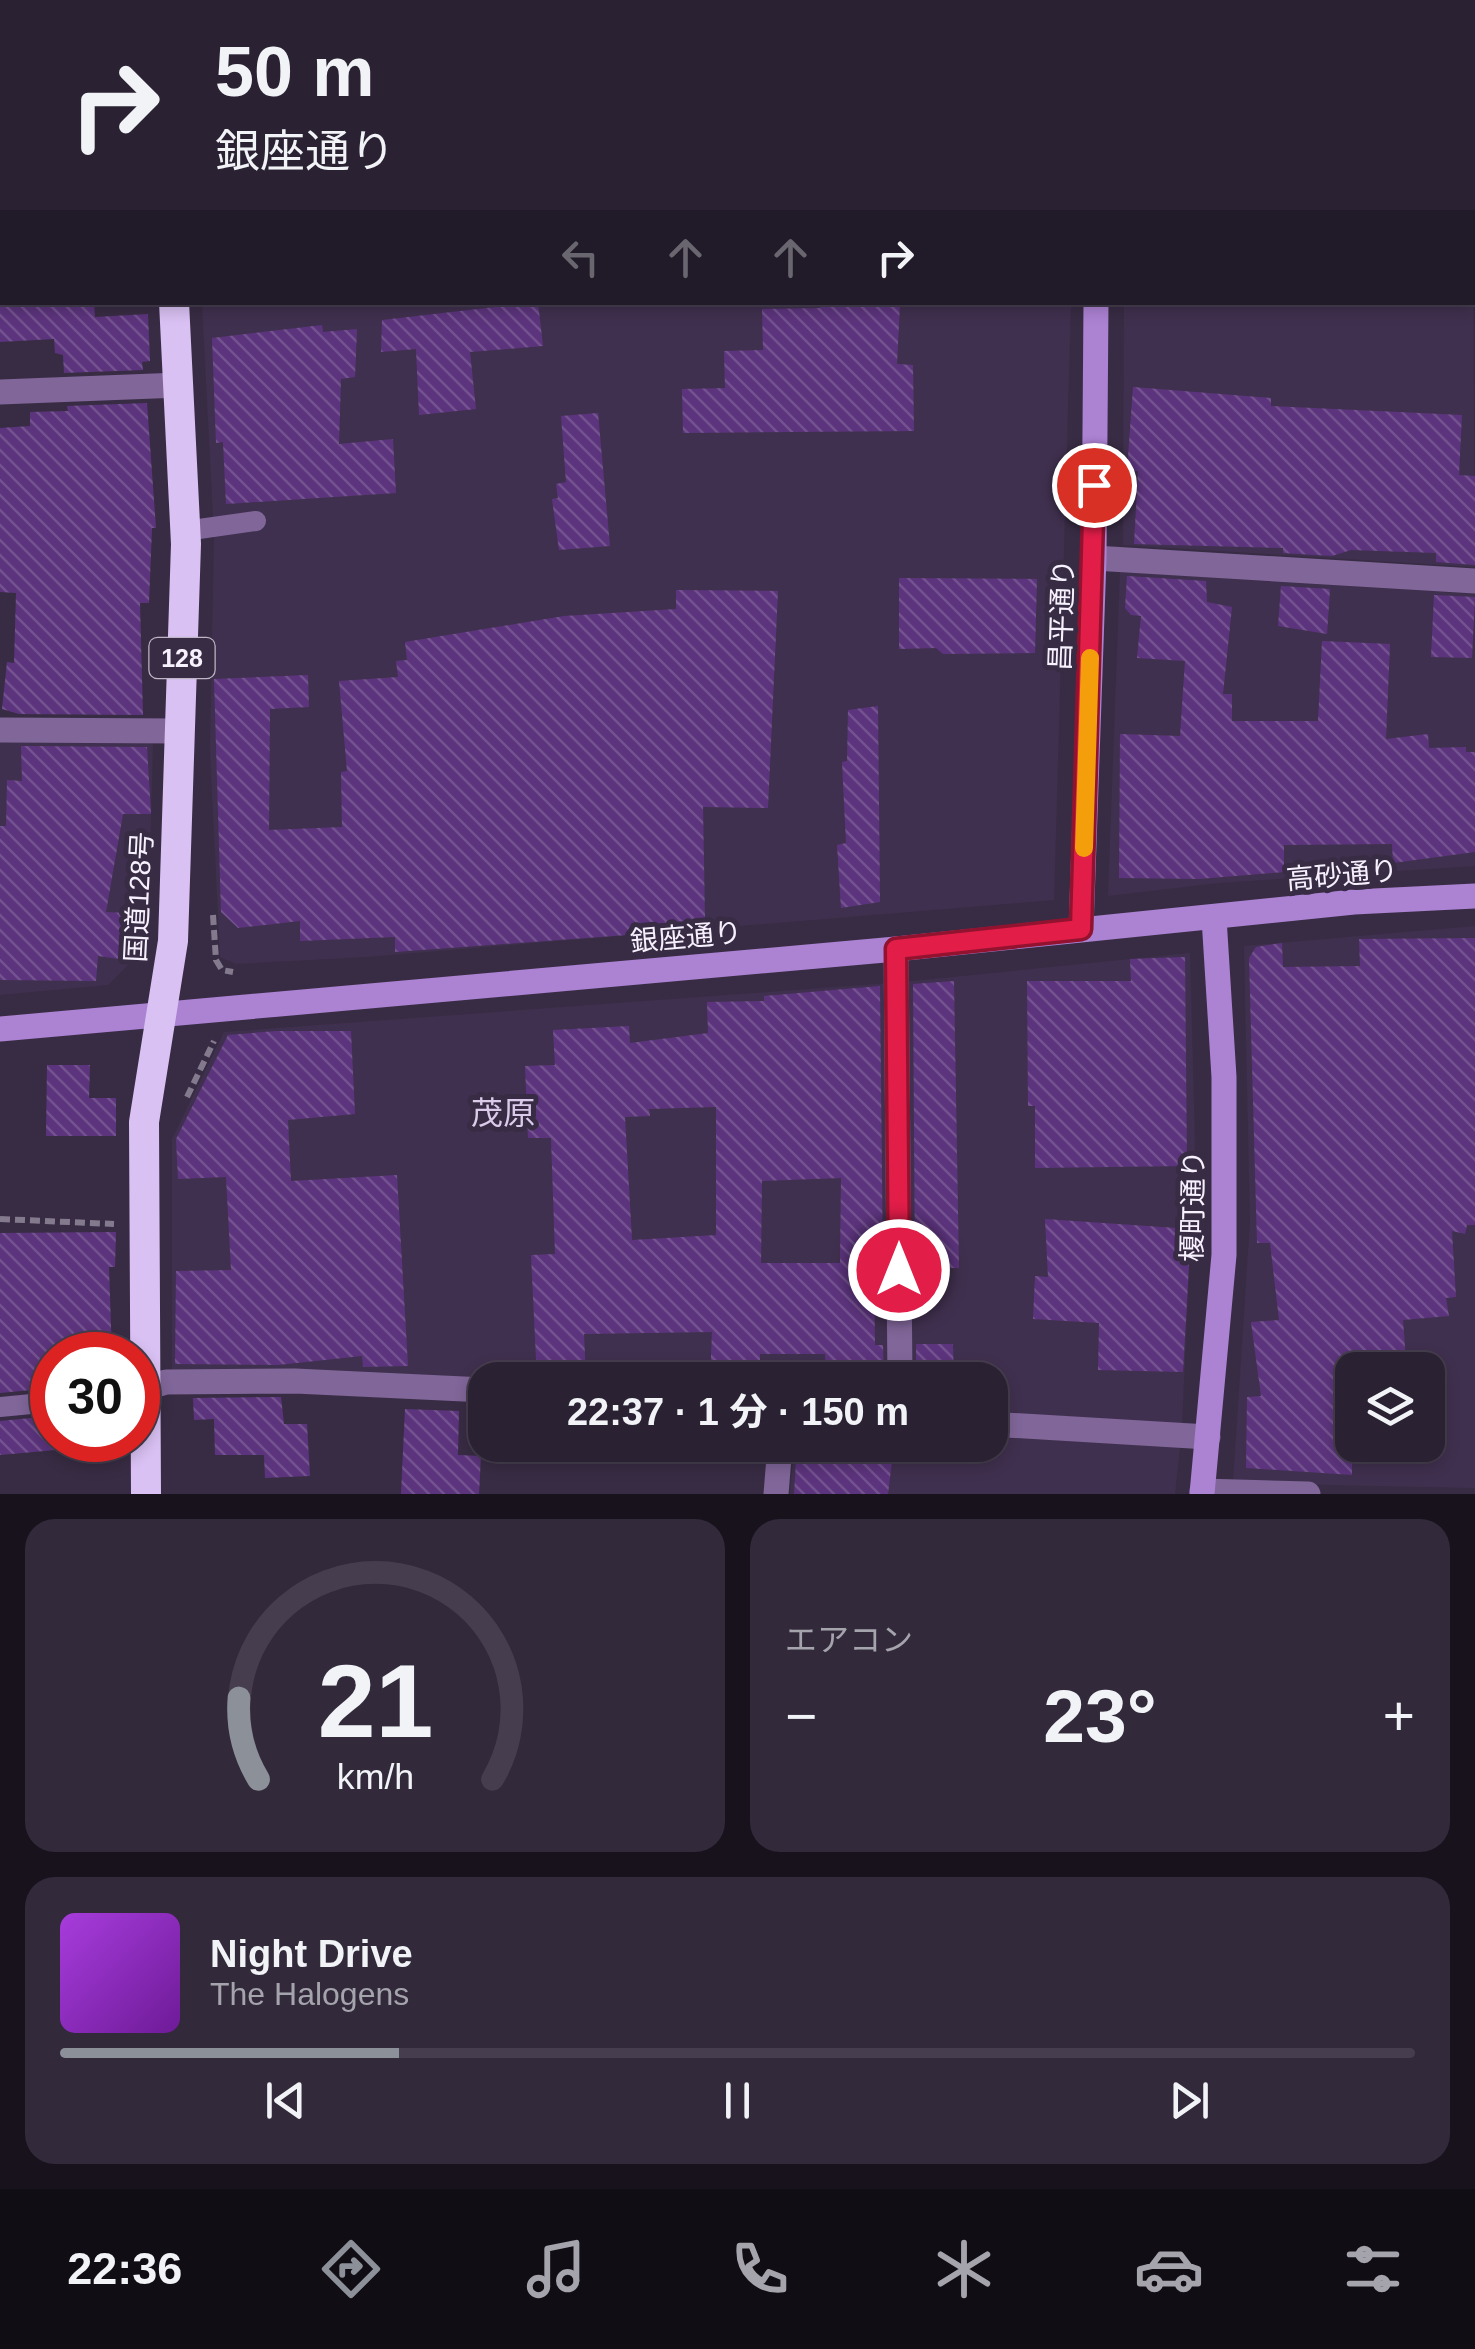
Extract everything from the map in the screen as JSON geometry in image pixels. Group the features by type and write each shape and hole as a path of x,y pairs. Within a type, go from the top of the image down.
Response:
{"highway":[{"name":"国道128号","path":"143,1332 144,1122 173,941 186,531 174,305"},
{"name":"国道128号","path":"145,1462 146,1494"}],"street":[{"name":"昌平通り","path":"1081,929 1094,558 1096,305"},
{"path":"0,392 180,386"},
{"path":"1094,558 1475,581"},
{"path":"0,730 179,731"},
{"name":"高砂通り","path":"1214,918 1354,902 1475,896"},
{"name":"銀座通り","path":"0,1030 1214,918"},
{"name":"榎町通り","path":"1202,1493 1224,1255 1224,1077 1214,918"},
{"path":"896,949 900,1362"},
{"path":"160,1384 295,1381 468,1389"},
{"path":"1008,1425 1208,1437"},
{"path":"776,1494 779,1462"},
{"path":"1202,1493 1308,1494"}],"lane":[{"path":"186,531 256,522"},
{"path":"0,1407 30,1404"}],"path":[{"path":"212,901 216,960 222,970 237,972"},
{"path":"182,1106 221,1027"},
{"path":"0,1219 144,1225"}],"shaded area":[{"path":"202,305 1071,305 1054,900 366,957 236,964 220,957 210,750 214,536"},
{"path":"1124,305 1473,305 1475,567 1123,545"},
{"path":"1120,572 1475,594 1475,866 1219,883 1108,896"},
{"path":"0,742 153,742 150,854 128,965 108,985 0,995"},
{"path":"1475,926 1475,1488 1233,1483 1250,1222 1244,946"},
{"path":"1190,953 1195,1144 1182,1425 1008,1412 1008,1362 906,1362 903,982"},
{"path":"890,983 891,1362 468,1362 468,1377 330,1370 172,1370 172,1139 224,1032"},
{"path":"1008,1438 1180,1447 1175,1494 790,1494 793,1462 1008,1462"}],"building":[{"path":"0,305 94,305 95,317 148,314 150,361 142,362 143,370 64,373 63,355 55,353 54,339 0,342"},
{"path":"538,305 543,346 470,352 476,409 419,415 416,349 381,352 382,320"},
{"path":"900,305 897,364 913,365 914,431 683,433 682,389 725,388 724,351 763,350 762,309"},
{"path":"322,325 323,332 357,329 355,377 341,379 339,444 393,439 396,493 226,504 223,442 216,443 212,338"},
{"path":"1133,387 1271,398 1271,406 1462,415 1459,475 1475,476 1475,565 1436,562 1436,553 1351,550 1332,556 1283,553 1283,548 1134,544 1138,471 1127,471"},
{"path":"147,403 156,528 152,528 149,603 140,603 143,715 19,714 2,709 7,662 14,663 16,593 0,592 0,428 30,426 30,412 68,411 67,406"},
{"path":"598,413 610,546 559,550 552,499 558,498 556,484 566,482 561,416"},
{"path":"1127,576 1206,581 1207,602 1232,607 1223,694 1232,694 1232,721 1318,721 1322,641 1390,644 1386,739 1428,734 1429,748 1466,747 1466,752 1475,752 1475,852 1393,863 1392,844 1284,845 1284,872 1199,879 1119,878 1120,734 1180,736 1185,661 1137,658 1141,616 1131,615 1125,608"},
{"path":"899,578 1037,579 1035,653 943,654 936,648 899,649"},
{"path":"1281,586 1330,589 1327,634 1278,626"},
{"path":"676,590 778,591 768,808 703,807 705,918 695,930 395,952 395,937 300,941 300,921 238,928 221,912 214,679 308,675 309,707 270,709 269,830 342,827 341,772 347,771 339,681 398,677 396,661 407,660 405,642 564,616 676,609"},
{"path":"1434,595 1475,597 1472,658 1431,657"},
{"path":"878,706 880,902 841,908 837,845 846,843 842,762 847,761 848,710"},
{"path":"21,746 147,747 151,814 123,814 106,912 127,913 119,959 98,956 96,981 0,980 0,826 6,826 7,780 22,781"},
{"path":"1475,938 1475,1225 1467,1225 1465,1234 1452,1231 1456,1297 1446,1298 1449,1316 1403,1320 1405,1352 1335,1352 1335,1462 1352,1462 1352,1475 1246,1468 1247,1397 1261,1396 1251,1322 1279,1320 1270,1243 1257,1243 1249,958 1256,947 1282,943 1283,967 1360,966 1359,939"},
{"path":"1185,957 1187,1166 1035,1168 1035,1106 1028,1106 1027,981 1131,981 1130,959"},
{"path":"954,981 959,1268 915,1268 913,984"},
{"path":"880,986 883,1268 874,1268 875,1345 883,1345 883,1362 825,1362 825,1354 760,1354 760,1362 711,1362 712,1332 584,1334 585,1362 536,1362 531,1255 555,1254 551,1138 528,1138 525,1066 555,1065 553,1030 629,1026 630,1043 708,1033 707,1002 764,1001 764,996","holes":["716,1107 716,1235 632,1240 625,1117 650,1116 649,1109","841,1178 840,1263 761,1263 762,1181"]},
{"path":"351,1031 355,1114 288,1120 291,1181 397,1175 408,1366 363,1367 362,1356 278,1365 175,1364 176,1271 231,1270 226,1177 178,1179 176,1139 228,1035"},
{"path":"47,1065 90,1065 89,1098 116,1098 116,1136 46,1136"},
{"path":"1045,1219 1191,1229 1183,1372 1098,1370 1099,1323 1033,1319 1035,1276 1048,1277"},
{"path":"116,1232 115,1267 109,1267 111,1332 30,1332 30,1390 0,1393 0,1233"},
{"path":"916,1344 953,1344 954,1362 916,1362"},
{"path":"281,1397 284,1424 307,1424 310,1476 265,1478 264,1455 215,1455 214,1419 194,1420 193,1398"},
{"path":"405,1409 459,1411 458,1455 468,1455 468,1462 481,1462 479,1494 401,1494"},
{"path":"30,1418 30,1452 0,1455 0,1421"},
{"path":"796,1462 892,1462 888,1494 794,1494"}],"slow traffic":[{"path":"1084,848 1090,658"}],"district":[{"name":"茂原","path":"503,1113"}],"route":[{"path":"899,1270 896,949 1081,929 1094,485"}]}
